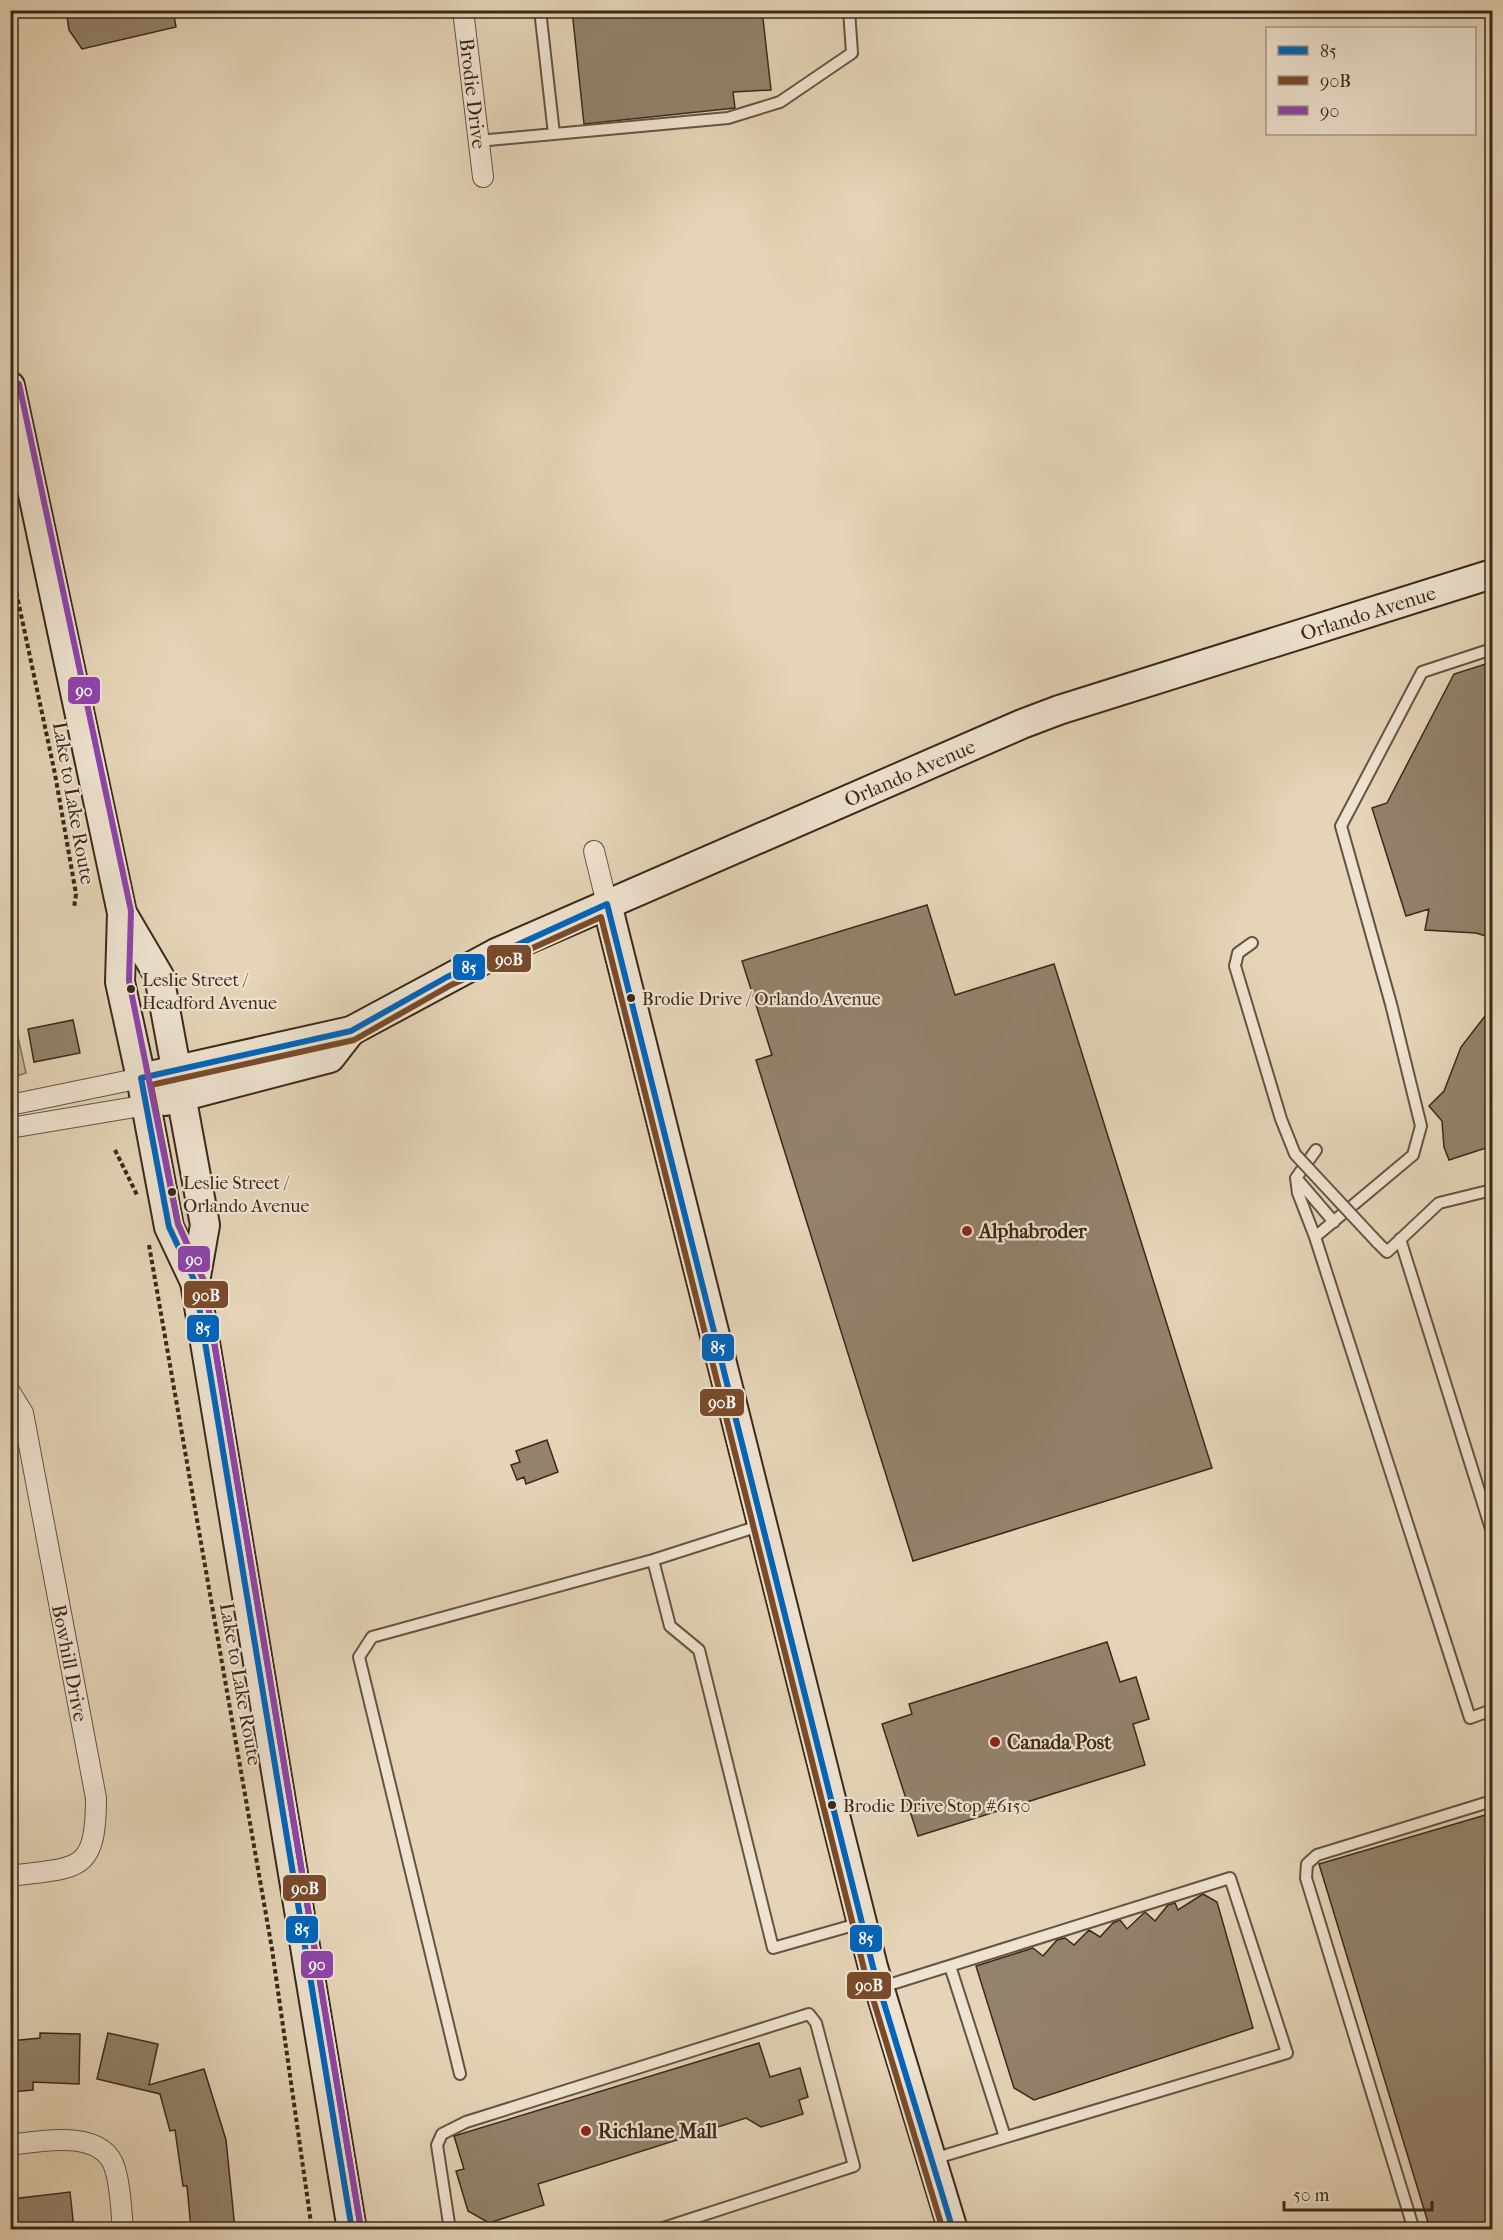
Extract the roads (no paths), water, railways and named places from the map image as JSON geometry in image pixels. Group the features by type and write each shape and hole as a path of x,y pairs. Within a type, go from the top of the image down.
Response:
{"street":[{"name":"Brodie Drive","path":"463,10 483,177"},
{"path":"10,386 122,913 120,982 144,1091 169,1227 195,1282 352,2229"},
{"name":"Orlando Avenue","path":"144,1091 177,1070 297,1041 351,1031 447,977 607,904 1059,710 1492,574"},
{"path":"594,851 862,1923 879,1988 953,2229"},
{"path":"122,913 159,976 205,1225 195,1282"},
{"name":"Orlando Avenue","path":"144,1091 182,1098 330,1058 351,1031"},
{"path":"10,1105 144,1091"},
{"path":"10,1128 144,1091"},
{"name":"Bowhill Drive","path":"10,1392 23,1413 96,1797 96,1831 91,1851 72,1867 10,1876"},
{"path":"10,2145 65,2139 94,2145 106,2154 115,2166 123,2229"}],"lane":[{"path":"540,10 554,134"},
{"path":"478,141 728,118 780,102 852,53 849,10"},
{"path":"1315,1237 1413,1155 1421,1126 1391,1004 1341,826 1422,672 1492,649"},
{"path":"1252,944 1238,953 1235,966 1281,1119 1295,1154 1377,1242 1387,1252 1439,1203 1492,1190"},
{"path":"1316,1150 1296,1178 1298,1193 1315,1237 1470,1718 1492,1710"},
{"path":"1296,1178 1334,1222"},
{"path":"1400,1239 1492,1532"},
{"path":"460,2074 359,1657 372,1637 653,1560 762,1525"},
{"path":"653,1560 670,1626 699,1650 772,1948 862,1923"},
{"path":"1414,2229 1306,1878 1307,1864 1317,1855 1492,1801"},
{"path":"879,1988 1230,1878 1287,2053 931,2160"},
{"path":"950,1966 1005,2137"},
{"path":"450,2229 437,2145 442,2134 466,2122 809,2014 816,2023 854,2166 657,2229"}],"place":[{"name":"Leslie Street / Headford Avenue","path":"131,989"},
{"name":"Brodie Drive / Orlando Avenue","path":"631,998"},
{"name":"Leslie Street / Orlando Avenue","path":"172,1192"},
{"name":"Alphabroder","path":"967,1231"},
{"name":"Canada Post","path":"995,1742"},
{"name":"Brodie Drive Stop #6150","path":"832,1805"},
{"name":"Richlane Mall","path":"586,2131"}]}
